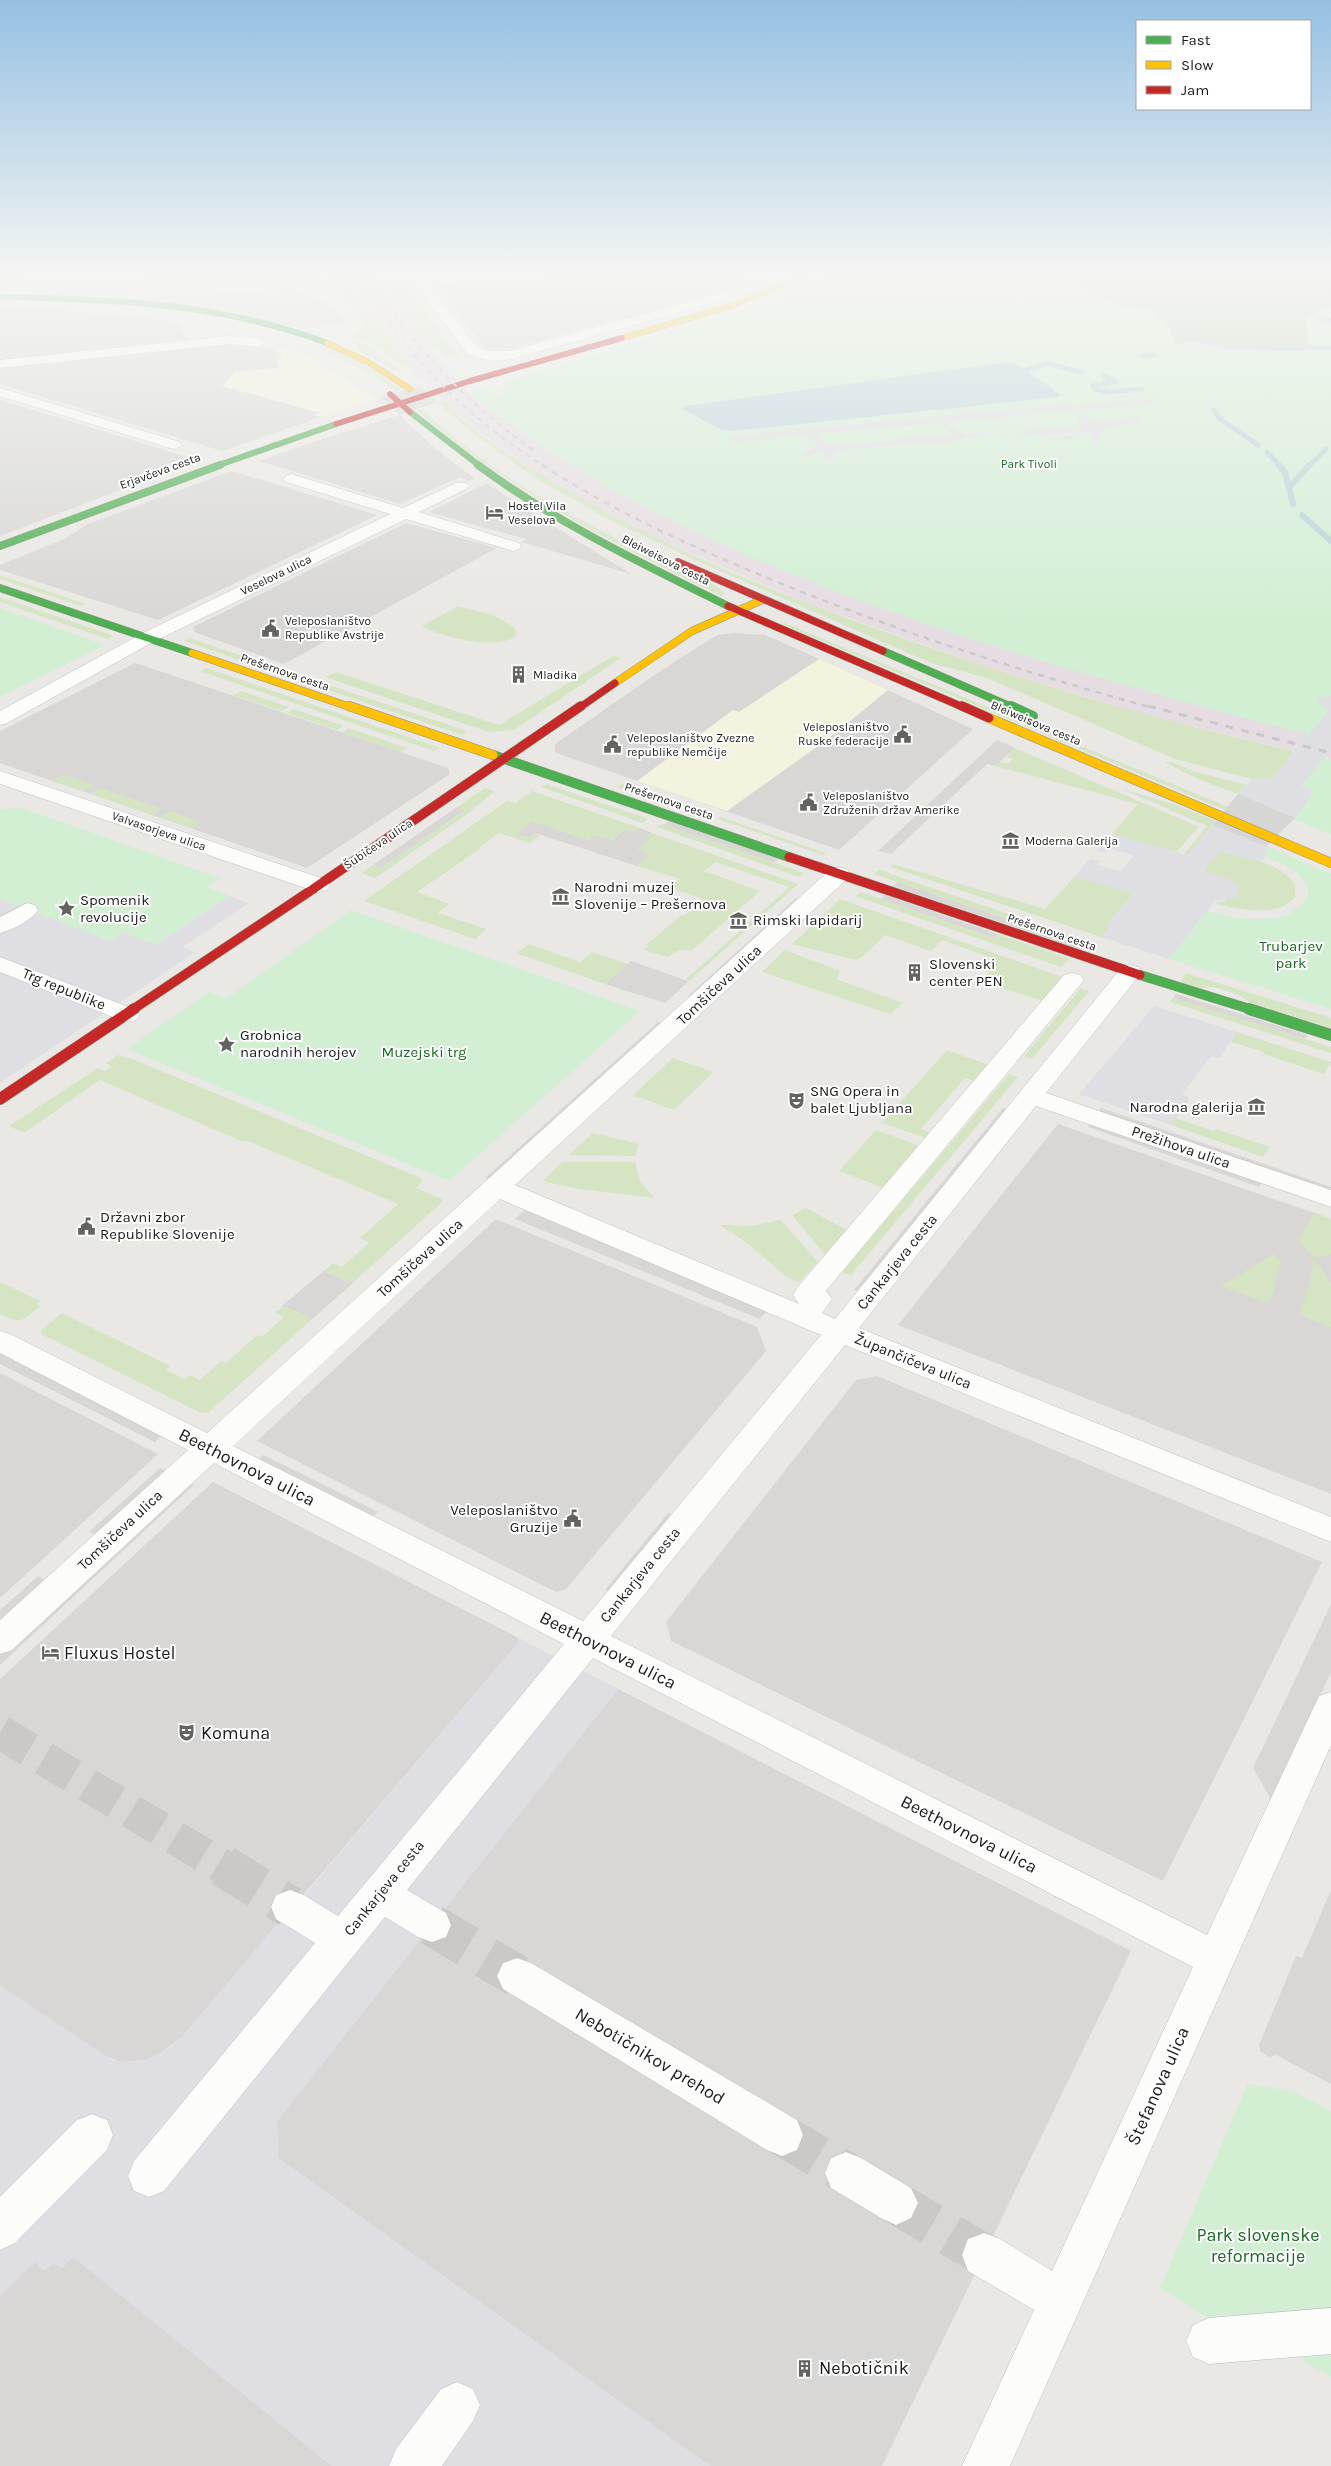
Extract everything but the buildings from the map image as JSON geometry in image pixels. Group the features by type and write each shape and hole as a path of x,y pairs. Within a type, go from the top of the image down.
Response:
{"main road":[{"name":"Bleiweisova cesta","path":"384,389 473,465 528,502 608,546 736,610 1331,863"},
{"path":"410,389 428,406"},
{"name":"Erjavčeva cesta","path":"0,546 248,454 450,389"},
{"name":"Bleiweisova cesta","path":"665,556 762,600 1044,721"},
{"name":"Prešernova cesta","path":"0,588 1130,972 1331,1035"},
{"name":"Šubičeva ulica","path":"0,1100 692,631 762,600"}],"street":[{"path":"0,392 175,445"},
{"path":"291,480 513,546"},
{"name":"Veselova ulica","path":"147,638 461,486"},
{"path":"0,719 147,638"},
{"name":"Valvasorjeva ulica","path":"0,777 314,888"},
{"name":"Tomšičeva ulica","path":"0,1640 209,1447 497,1188 839,874"},
{"path":"0,926 27,910"},
{"name":"Trg republike","path":"0,964 128,1015"},
{"name":"Cankarjeva cesta","path":"149,2176 840,1332 1130,972"},
{"path":"804,1316 818,1299 807,1294 1072,980"},
{"name":"Prežihova ulica","path":"1031,1096 1331,1199"},
{"name":"Župančičeva ulica","path":"497,1188 840,1332 1331,1530"},
{"name":"Beethovnova ulica","path":"0,1341 1216,1959"},
{"name":"Štefanova ulica","path":"986,2466 1331,1706"},
{"path":"380,1894 432,1925"},
{"path":"290,1907 343,1939"},
{"name":"Nebotičnikov prehod","path":"518,1976 782,2135"},
{"path":"0,2228 39,2191 92,2135"},
{"path":"846,2173 896,2203"},
{"path":"984,2255 1060,2301"},
{"path":"1209,2341 1331,2331"},
{"path":"413,2466 456,2405"}],"shaded area":[{"path":"17,389 234,389 320,413 315,415 321,417 222,451"},
{"path":"233,389 360,389 376,399 321,417 314,415 319,412"},
{"path":"433,389 465,389 472,396 570,464 673,521 761,561 1005,650 1180,700 1331,739 1331,759 1152,717 984,666 807,603 661,540 594,506 536,472 485,436 450,407"},
{"path":"1154,399 1153,403 1143,404 1133,409 1130,409 1137,405 1077,410 1088,418 1102,421 1142,416 1133,425 1117,425 1102,432 1098,435 1102,442 1099,443 1091,440 1092,438 1086,432 1075,435 1069,432 1045,436 1050,438 1077,436 1080,438 1057,440 1049,440 1042,436 1043,434 985,435 950,442 850,449 835,453 832,461 825,461 824,452 808,456 800,455 818,446 808,435 737,442 723,436 1069,404 1071,406","holes":["1070,410 1078,418 1079,421 1076,425 1063,427 1043,426 1022,433 965,434 944,423","938,423 952,432 953,435 913,437 851,445 826,443 816,434"]},
{"path":"0,400 198,460 0,536"},
{"path":"400,415 431,445 475,479 468,481 460,477 400,504 259,461 303,445"},
{"path":"232,471 377,515 158,620 0,570 0,565 64,539 88,524"},
{"path":"487,483 631,574 522,542 526,539 429,512"},
{"path":"406,523 497,548 284,664 194,632 193,627"},
{"path":"734,633 764,635 775,639 973,729 839,850 556,753 555,744 656,674 718,635"},
{"path":"819,659 888,690 828,739 727,811 637,781 733,710 739,712"},
{"path":"135,663 448,768 450,774 307,868 0,763 0,731"},
{"path":"1331,695 1331,749 1301,786 1310,789 1312,795 1295,818 1266,846 1265,857 1261,862 1220,851 1203,871 1237,884 1239,891 1236,898 1215,901 1169,959 1101,937 1109,928 1106,926 1134,894 1074,877 1090,859 1100,861 1097,865 1120,871 1128,863 1133,855 1110,849 1106,853 1097,851 1112,834 1187,855 1252,779 1273,778 1329,710 1320,705 1318,699"},
{"path":"997,740 1015,748 995,766 987,764 891,854 878,851"},
{"path":"457,807 465,810 381,868 373,865"},
{"path":"532,821 588,840 596,835 612,840 625,830 633,833 640,828 652,833 647,836 652,838 638,849 651,854 637,866 535,833 529,838 515,834"},
{"path":"668,821 779,859 774,863 664,825"},
{"path":"898,882 1070,940 1079,949 893,886"},
{"path":"885,895 997,934 993,938 881,899"},
{"path":"230,896 249,903 182,947 195,952 0,1083 0,899 110,941 123,933 156,945"},
{"path":"796,898 803,900 695,998 688,996"},
{"path":"631,961 688,982 665,1003 605,984"},
{"path":"1176,994 1308,1035 1305,1039 1173,998"},
{"path":"1154,1006 1237,1032 1219,1058 1211,1056 1182,1094 1190,1098 1171,1125 1079,1094"},
{"path":"658,1022 666,1025 493,1181 485,1178"},
{"path":"1003,1108 1011,1111 863,1293 854,1290"},
{"path":"1101,1108 1331,1187 1331,1193 1097,1113"},
{"path":"1091,1123 1262,1183 1259,1187 1088,1127"},
{"path":"1058,1124 1331,1219 1331,1494 898,1325"},
{"path":"526,1209 770,1308 760,1319 515,1219"},
{"path":"496,1219 757,1327 766,1351 566,1589 556,1592 257,1441"},
{"path":"326,1269 327,1272 348,1282 354,1282 310,1321 309,1317 286,1307 280,1308"},
{"path":"0,1353 163,1434 155,1442 0,1364"},
{"path":"0,1373 158,1454 0,1598"},
{"path":"877,1376 1322,1562 1163,1881 671,1641 666,1622 856,1380"},
{"path":"263,1455 378,1512 369,1520 255,1463"},
{"path":"160,1468 167,1472 98,1536 89,1532"},
{"path":"186,1482 194,1485 0,1665 0,1653"},
{"path":"213,1482 517,1637 519,1642 183,2036 159,2054 145,2060 120,2062 106,2056 0,1986 0,1679"},
{"path":"668,1513 678,1518 616,1595 605,1590"},
{"path":"38,1576 47,1582 0,1624 0,1610"},
{"path":"1331,1604 1331,1672 1272,1801 1253,1768"},
{"path":"517,1637 618,1689 277,2121 278,2158 710,2466 332,2466 73,2257 62,2268 54,2263 44,2271 35,2262 0,2295 0,1986 112,2060 120,2062 145,2060 171,2047 183,2036 301,1895 304,1896 519,1642"},
{"path":"618,1689 1131,1951 882,2466 710,2466 278,2158 277,2121"},
{"path":"1331,1890 1331,2084 1276,2055 1269,2057 1260,2051 1259,2045 1296,1956 1302,1958"},
{"path":"73,2256 332,2466 0,2466 0,2295 35,2261 54,2262 62,2268"}],"green space":[{"name":"Park Tivoli","path":"490,389 498,397 504,396 497,389 1331,389 1331,749 1325,758 1331,759 1331,835 1238,794 1252,779 1273,778 1308,734 1206,708 1045,662 928,625 813,583 700,534 605,485 565,462 469,392"},
{"path":"444,400 455,413 484,437 564,488 643,531 765,586 891,634 1041,684 1193,727 1295,751 1273,778 1252,779 1175,759 987,678 931,663 697,561 608,519 534,477 470,431 437,402"},
{"path":"422,409 489,464 525,487 599,530 715,585 725,595 721,596 641,556 563,514 487,466 417,410"},
{"path":"0,575 86,604 81,606 0,579"},
{"path":"0,597 114,636 108,639 0,602"},
{"path":"458,606 492,615 514,627 516,636 496,642 469,641 442,634 422,626"},
{"path":"0,608 105,645 0,697"},
{"path":"785,623 1228,807 1225,810 782,624"},
{"path":"190,638 260,662 254,665 184,641"},
{"path":"613,656 621,658 514,730 489,732 325,677 336,672 499,725"},
{"path":"206,668 440,748 434,751 200,671"},
{"path":"316,681 467,731 462,735 310,684"},
{"path":"241,691 289,707 281,711 233,695"},
{"path":"294,709 344,726 337,730 287,713"},
{"path":"349,728 407,748 400,752 342,732"},
{"path":"1015,748 1199,827 1176,852 1112,834 1138,804 995,766 1000,762 1008,764 1013,759 1006,757"},
{"path":"1165,762 1172,762 1196,772 1247,785 1238,794 1201,780"},
{"path":"64,775 94,785 83,791 53,781"},
{"path":"546,784 648,819 643,823 541,787"},
{"path":"622,784 705,812 702,814 617,787"},
{"path":"101,788 162,809 152,815 91,794"},
{"path":"485,788 495,791 466,815 375,878 362,873 373,865 381,868 465,810 457,807"},
{"path":"1122,789 1176,805 1216,821 1187,855 1184,854 1207,826"},
{"path":"532,791 640,828 633,833 625,830 612,840 596,835 588,840 532,821 516,834 529,838 534,833 541,835 530,843 499,833 480,849 417,892 449,904 438,913 486,929 475,939 364,901 507,801 515,803"},
{"path":"22,808 220,878 206,887 230,896 156,945 123,933 110,941 0,899 0,809"},
{"path":"170,811 201,822 191,828 160,817"},
{"path":"720,817 826,853 823,855 718,819"},
{"path":"662,824 804,873 799,877 657,827"},
{"path":"652,833 798,884 688,982 685,980 789,887 716,862 704,871 760,891 692,950 680,950 667,957 644,950 648,946 646,945 681,915 684,916 704,899 670,888 680,879 637,866 651,854 637,849 651,838 647,837"},
{"name":"Trubarjev park","path":"1266,846 1331,874 1331,1009 1169,959 1207,911 1239,918 1260,919 1292,914 1291,912 1302,904 1307,895 1307,887 1303,879 1286,866 1265,857"},
{"path":"1220,851 1261,862 1280,871 1295,884 1295,897 1287,904 1278,908 1256,911 1214,903 1226,901 1233,881 1203,871"},
{"path":"893,864 1045,909 1074,877 1134,893 1106,926 1110,927 1101,937 890,867"},
{"path":"879,870 1088,941 1079,949 1070,940 874,874"},
{"path":"861,892 993,938 997,934 1070,959 1061,967 855,896"},
{"path":"840,899 1065,978 1046,1002 996,986 985,967 992,958 942,940 931,951 885,935 862,957 856,960 792,944"},
{"name":"Muzejski trg","path":"351,910 640,1011 449,1181 127,1049 209,992 226,999"},
{"path":"529,944 580,962 592,952 628,964 605,984 516,953"},
{"path":"785,950 840,971 836,979 903,1003 890,1014 762,972"},
{"path":"1186,973 1331,1018 1331,1028 1249,1002 1239,995 1214,987 1199,988 1180,982"},
{"path":"1080,989 1089,991 1032,1059 1024,1056"},
{"path":"1173,998 1331,1047 1331,1053 1170,1002"},
{"path":"1237,1032 1331,1063 1324,1074 1263,1054 1264,1052 1231,1042"},
{"path":"947,1050 989,1065 976,1081 965,1078 921,1129 930,1133 926,1138 882,1123"},
{"path":"118,1055 137,1061 421,1178 423,1180 416,1188 442,1199 442,1202 354,1282 348,1282 327,1272 326,1269 333,1263 342,1267 369,1243 360,1238 398,1204 248,1141 241,1141 100,1080 24,1133 9,1126 98,1068 105,1071 112,1067 106,1063"},
{"path":"673,1058 713,1072 674,1110 633,1095"},
{"path":"1009,1074 1018,1077 851,1275 842,1272"},
{"path":"1175,1118 1270,1147 1263,1157 1171,1125"},
{"path":"876,1130 920,1146 884,1188 839,1171"},
{"path":"593,1133 639,1144 635,1156 569,1155"},
{"path":"562,1162 635,1162 640,1181 654,1198 579,1189 546,1182 544,1180"},
{"path":"806,1208 847,1230 825,1255 792,1215"},
{"path":"1314,1212 1331,1219 1331,1255 1313,1258 1331,1283 1331,1327 1300,1315 1312,1274 1313,1257 1299,1240"},
{"path":"781,1220 818,1262 799,1282 787,1277 748,1244 720,1225 751,1226"},
{"path":"1274,1254 1281,1260 1273,1294 1267,1303 1221,1286"},
{"path":"0,1282 40,1301 36,1304 40,1306 22,1320 13,1320 0,1314"},
{"path":"286,1307 309,1317 310,1321 209,1412 201,1413 41,1334 41,1330 62,1313 170,1366 166,1370 185,1379 190,1375 200,1380 221,1361 226,1363 257,1335 262,1337 284,1317 274,1312"},
{"name":"Park slovenske reformacije","path":"1247,2085 1295,2092 1331,2111 1331,2377 1304,2362 1302,2355 1236,2314 1210,2317 1203,2315 1160,2288"}],"water":[{"path":"810,389 1053,389 1061,395 1059,397 732,431 721,430 683,409 686,406"}],"pier":[{"path":"408,389 422,389 437,402 400,415 380,397"},
{"path":"1238,794 1295,818 1266,846 1213,825"}],"waterway":[{"path":"1094,389 1110,392 1141,389"},
{"path":"1214,410 1219,418 1258,445"},
{"path":"1310,465 1326,449"},
{"path":"1267,452 1280,466"},
{"path":"1279,465 1285,472 1293,504"},
{"path":"1290,486 1310,465"},
{"path":"1302,515 1331,541"}],"tunnel":[{"path":"0,1732 225,1868"},
{"path":"223,1866 290,1907"},
{"path":"432,1925 517,1976"},
{"path":"782,2135 846,2173"},
{"path":"896,2203 984,2255"}],"railway":[{"path":"446,389 486,425 544,466"},
{"path":"459,389 510,433 536,452"},
{"path":"542,465 621,511 730,562 807,594 855,613 1003,664 1153,708"},
{"path":"1148,706 1331,753"}],"traffic: fast":[{"path":"410,412 447,442 523,496 603,542 728,606"},
{"path":"0,546 336,424"},
{"path":"0,588 192,653"},
{"path":"883,651 1033,716"},
{"path":"493,755 789,857"},
{"path":"1140,975 1331,1035"}],"traffic: slow":[{"path":"615,683 692,631 762,600"},
{"path":"192,653 493,755"},
{"path":"989,718 1331,863"}],"traffic: jam":[{"path":"336,424 445,389"},
{"path":"390,394 410,412"},
{"path":"678,562 883,651"},
{"path":"728,606 989,718"},
{"path":"313,889 615,683"},
{"path":"789,857 1140,975"},
{"path":"0,1099 310,891"}],"place":[{"name":"Hostel Vila Veselova","path":"494,513"},
{"name":"Veleposlaništvo Republike Avstrije","path":"271,628"},
{"name":"Mladika","path":"519,675"},
{"name":"Veleposlaništvo Ruske federacije","path":"903,734"},
{"name":"Veleposlaništvo Zvezne republike Nemčije","path":"613,745"},
{"name":"Veleposlaništvo Združenih držav Amerike","path":"809,803"},
{"name":"Moderna Galerija","path":"1011,841"},
{"name":"Narodni muzej Slovenije – Prešernova","path":"560,896"},
{"name":"Spomenik revolucije","path":"66,909"},
{"name":"Rimski lapidarij","path":"739,920"},
{"name":"Slovenski center PEN","path":"915,973"},
{"name":"Grobnica narodnih herojev","path":"226,1044"},
{"name":"SNG Opera in balet Ljubljana","path":"796,1100"},
{"name":"Narodna galerija","path":"1257,1107"},
{"name":"Državni zbor Republike Slovenije","path":"86,1226"},
{"name":"Veleposlaništvo Gruzije","path":"572,1519"},
{"name":"Fluxus Hostel","path":"50,1653"},
{"name":"Komuna","path":"187,1733"},
{"name":"Nebotičnik","path":"805,2368"}]}
